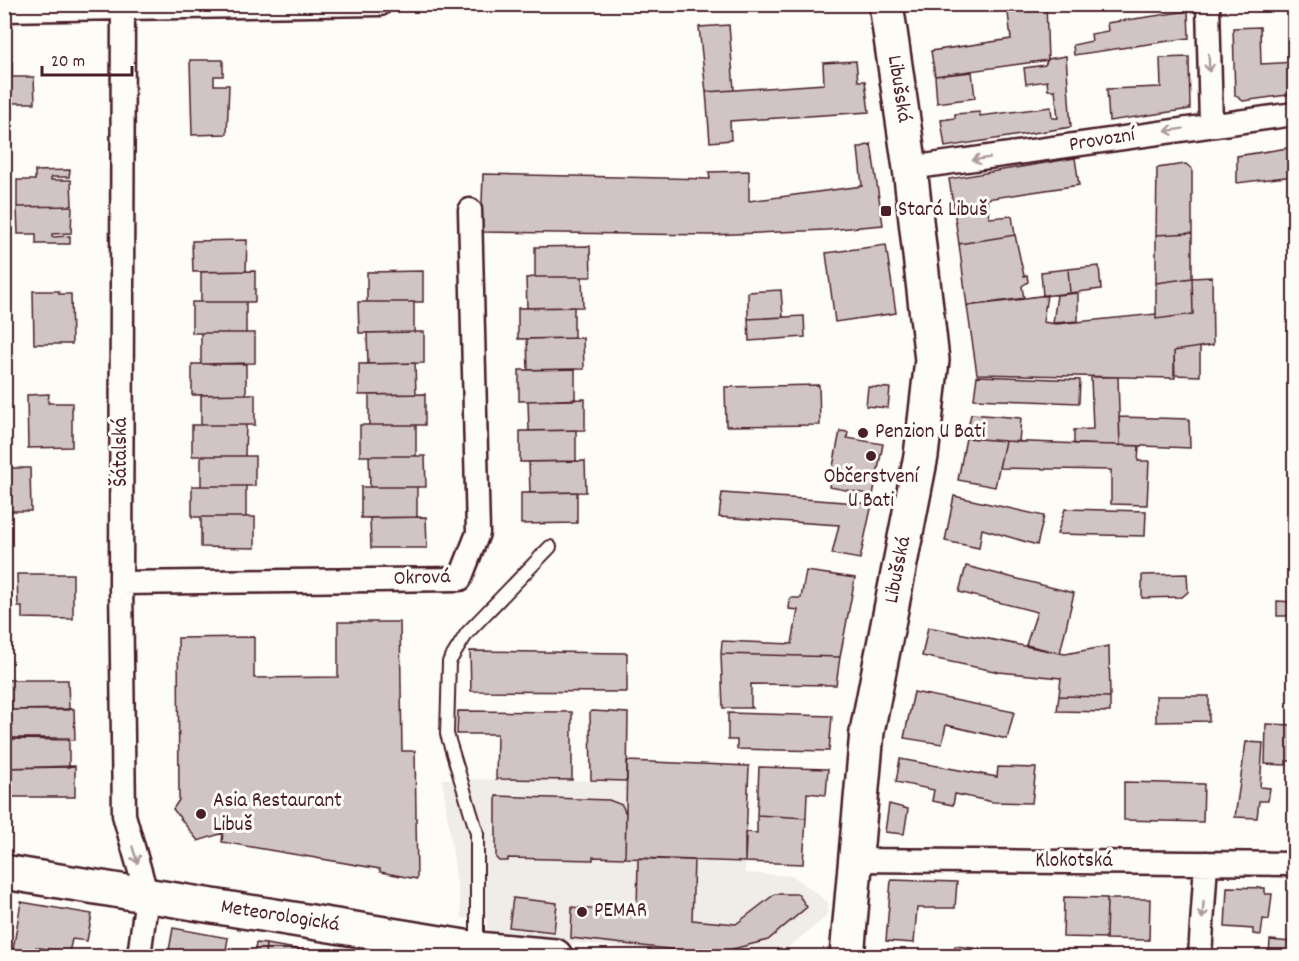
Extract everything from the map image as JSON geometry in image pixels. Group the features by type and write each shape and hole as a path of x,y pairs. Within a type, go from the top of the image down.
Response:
{"street":[{"path":"4,10 380,4"},
{"name":"Libušská","path":"847,957 867,732 921,456 932,360 910,168 886,4"},
{"path":"1208,4 1211,124"},
{"name":"Šátalská","path":"123,7 121,583 124,815 147,896"},
{"name":"Provozní","path":"910,168 1294,114"},
{"name":"Okrová","path":"121,583 460,579 478,533 470,210"},
{"name":"Klokotská","path":"854,860 1294,864"},
{"path":"1200,957 1206,863"},
{"name":"Meteorologická","path":"4,872 477,953 555,957"},
{"path":"139,957 147,896"}],"lane":[{"path":"477,953 477,833 447,734 449,662 467,633 550,547"}],"shaded area":[{"path":"627,761 749,766 745,873 793,876 829,903 826,917 781,953 743,956 690,956 488,933 486,919 462,918 442,779 626,781"}],"building":[{"path":"1007,4 1046,4 1048,60 935,76 931,51 1011,39"},
{"path":"1188,11 1189,38 1074,55 1073,45 1092,41 1091,34 1108,31 1107,23"},
{"path":"729,25 734,90 706,92 699,27"},
{"path":"1260,27 1261,64 1294,62 1294,94 1243,101 1235,95 1233,28"},
{"path":"1066,56 1071,127 945,147 941,120 955,118 955,114 980,112 980,116 1051,107 1052,118 1058,118 1055,90 1048,90 1047,81 1026,84 1024,68 1045,65 1048,59"},
{"path":"1189,57 1190,109 1109,121 1107,89 1161,87 1160,58"},
{"path":"190,60 223,60 223,76 214,76 214,85 229,85 227,134 192,135"},
{"path":"856,61 858,81 865,81 869,112 730,121 731,140 710,142 706,92 824,84 823,63"},
{"path":"4,62 12,62 12,77 34,77 35,103 4,103"},
{"path":"972,72 975,98 937,103 935,76"},
{"path":"871,144 883,225 711,235 481,232 483,174 710,179 709,172 749,171 749,201 862,186 858,148"},
{"path":"1294,147 1294,176 1237,183 1237,156"},
{"path":"1075,158 1079,185 953,204 949,179"},
{"path":"1186,164 1192,169 1192,233 1156,235 1157,168"},
{"path":"70,170 69,177 51,177 51,180 71,180 72,206 17,207 17,180 35,180 35,171"},
{"path":"987,199 989,218 1012,216 1015,235 959,244 953,204"},
{"path":"72,206 71,233 52,234 52,237 70,236 70,244 36,244 36,234 18,234 17,207"},
{"path":"1192,233 1192,278 1156,283 1156,235"},
{"path":"1015,235 1024,276 1027,275 1028,282 1022,286 1024,299 967,306 959,244"},
{"path":"247,240 246,271 193,272 192,241"},
{"path":"886,245 896,313 835,322 826,253"},
{"path":"590,246 591,277 535,277 535,247"},
{"path":"1099,266 1101,289 1070,293 1068,269"},
{"path":"1068,269 1070,293 1043,296 1041,272"},
{"path":"255,271 255,302 201,302 201,272"},
{"path":"423,271 423,302 367,302 367,272"},
{"path":"582,277 583,307 527,308 526,278"},
{"path":"1212,277 1213,345 1174,351 1175,378 977,374 967,306 1047,295 1043,322 1056,324 1156,314 1156,319 1193,314 1192,278"},
{"path":"1192,278 1193,314 1156,319 1156,283"},
{"path":"781,290 783,317 748,319 748,292"},
{"path":"33,291 59,291 59,294 71,294 72,344 34,344"},
{"path":"1078,293 1078,321 1053,323 1057,295"},
{"path":"192,302 246,302 246,333 192,333"},
{"path":"358,302 414,302 414,332 359,333"},
{"path":"574,307 574,338 518,339 518,308"},
{"path":"804,316 805,337 749,341 748,319"},
{"path":"424,332 424,363 368,364 367,333"},
{"path":"201,333 255,333 255,363 201,364"},
{"path":"583,338 584,369 528,370 527,339"},
{"path":"1200,347 1200,376 1174,375 1174,351"},
{"path":"415,363 416,394 359,395 359,364"},
{"path":"192,364 246,364 246,394 192,395"},
{"path":"575,369 575,400 519,401 519,370"},
{"path":"977,376 1080,380 1079,403 974,399"},
{"path":"1091,377 1118,377 1120,445 1074,444 1074,430 1093,429"},
{"path":"819,385 820,425 726,426 725,387"},
{"path":"868,387 890,388 888,408 866,406"},
{"path":"49,394 48,403 72,403 72,447 28,448 27,395"},
{"path":"255,394 255,425 201,425 201,395"},
{"path":"425,394 425,425 369,425 369,395"},
{"path":"585,399 585,430 529,431 528,401"},
{"path":"971,414 1021,418 1019,442 966,438"},
{"path":"1119,417 1189,419 1190,448 1120,445"},
{"path":"192,425 246,425 245,456 192,456"},
{"path":"360,425 416,425 416,456 360,456"},
{"path":"576,430 576,461 520,462 520,431"},
{"path":"840,431 848,432 847,438 883,444 873,495 829,487"},
{"path":"966,438 1005,441 995,487 958,480"},
{"path":"1005,441 1139,446 1138,461 1149,461 1147,505 1111,504 1111,470 999,468"},
{"path":"201,456 255,456 255,486 201,486"},
{"path":"369,456 425,456 426,487 370,487"},
{"path":"585,461 586,492 530,493 529,462"},
{"path":"4,468 30,468 31,511 4,511"},
{"path":"192,486 246,486 246,517 192,517"},
{"path":"361,487 417,487 417,517 361,518"},
{"path":"577,492 577,523 521,524 521,493"},
{"path":"722,493 872,504 860,559 832,554 839,525 719,517"},
{"path":"954,496 1044,516 1037,545 982,529 979,548 945,541"},
{"path":"1065,509 1146,511 1145,536 1057,534"},
{"path":"201,517 255,517 255,548 201,547"},
{"path":"426,517 427,548 371,548 370,518"},
{"path":"966,566 1074,593 1060,653 1026,645 1037,612 959,592"},
{"path":"806,571 855,578 840,657 721,654 722,641 792,644 798,610 789,609 790,598 801,598"},
{"path":"17,574 73,574 73,619 22,618 22,607 18,607"},
{"path":"1187,574 1188,592 1182,597 1142,598 1142,575"},
{"path":"1277,601 1294,602 1294,616 1277,616"},
{"path":"338,622 400,622 402,751 415,751 417,879 380,872 380,869 222,842 223,833 198,841 173,809 179,800 178,638 254,637 254,678 338,677"},
{"path":"928,627 1065,654 1109,646 1110,697 1059,696 1061,678 999,672 922,656"},
{"path":"470,651 627,653 627,692 471,691"},
{"path":"721,654 840,657 836,685 751,684 751,706 753,708 723,708"},
{"path":"5,680 68,680 69,710 6,710"},
{"path":"914,692 1014,712 1007,739 946,725 942,744 904,738"},
{"path":"1059,696 1110,697 1110,712 1057,711"},
{"path":"1156,696 1209,696 1209,721 1156,722"},
{"path":"74,709 75,740 12,739 11,724 6,721 6,710"},
{"path":"458,711 572,712 572,780 496,779 497,734 457,734"},
{"path":"590,712 628,713 627,781 591,780"},
{"path":"728,713 832,716 829,751 737,749 737,740 728,740"},
{"path":"1266,724 1294,725 1294,761 1286,761 1286,765 1265,764"},
{"path":"6,738 69,738 69,767 6,768"},
{"path":"1246,742 1263,743 1260,787 1270,788 1268,801 1259,801 1257,818 1235,817"},
{"path":"900,759 997,777 998,767 1036,768 1032,803 993,802 955,794 953,805 932,801 934,790 896,782"},
{"path":"627,761 749,766 745,862 625,858"},
{"path":"75,766 75,797 12,797 12,782 6,778 6,768"},
{"path":"759,767 828,769 826,795 807,793 806,818 757,815"},
{"path":"1124,782 1204,784 1203,822 1124,820"},
{"path":"496,796 609,800 622,805 626,814 625,858 593,857 593,860 508,858 508,861 499,861 496,858"},
{"path":"889,804 908,809 904,834 885,832"},
{"path":"757,815 806,818 803,864 745,862 745,832 757,833"},
{"path":"638,858 694,860 692,920 736,924 775,894 798,894 807,907 768,940 713,954 571,938 572,907 637,914"},
{"path":"891,880 957,882 955,908 917,908 914,943 886,941"},
{"path":"1227,887 1265,888 1265,894 1272,894 1269,920 1263,919 1261,935 1253,934 1253,929 1225,927"},
{"path":"1064,897 1107,898 1106,938 1063,937"},
{"path":"513,898 557,903 554,932 509,927"},
{"path":"1107,899 1150,899 1149,940 1106,939"},
{"path":"21,902 92,914 87,941 72,939 69,953 36,947 34,956 12,956"},
{"path":"173,928 228,938 225,956 168,956"},
{"path":"1270,940 1291,942 1291,956 1269,956"},
{"path":"256,943 266,944 265,956 254,956"},
{"path":"266,944 319,953 319,956 265,956"},
{"path":"955,946 981,949 980,956 953,956"},
{"path":"1223,953 1239,953 1238,956 1222,956"}],"place":[{"name":"Stará Libuš","path":"886,211"},
{"name":"Penzion U Bati","path":"863,433"},
{"name":"Občerstvení U Bati","path":"871,456"},
{"name":"Asia Restaurant Libuš","path":"201,814"},
{"name":"PEMAR","path":"582,912"}]}
